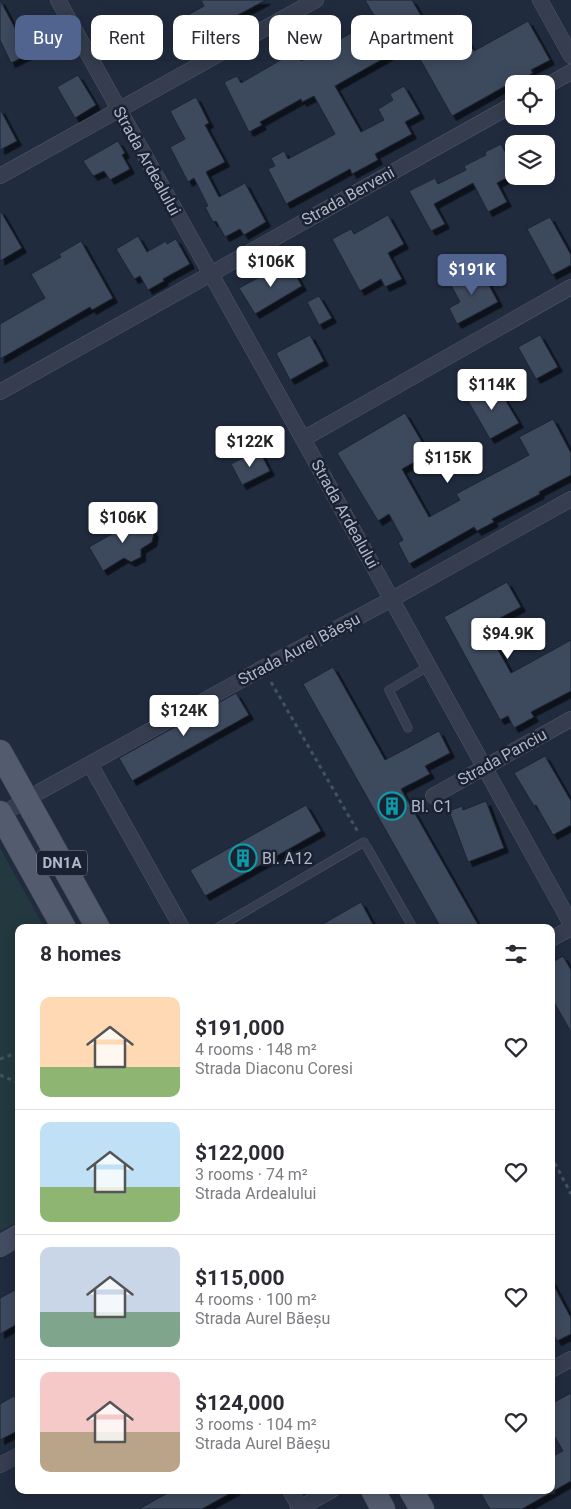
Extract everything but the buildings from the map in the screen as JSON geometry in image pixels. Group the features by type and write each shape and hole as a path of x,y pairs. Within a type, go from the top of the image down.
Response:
{"main road":[{"name":"DN1A","path":"0,752 96,924"},
{"name":"DN1A","path":"1,814 62,924"},
{"path":"375,1494 384,1509"},
{"path":"413,1494 422,1509"}],"street":[{"name":"Strada Ardealului","path":"58,0 485,767 571,926"},
{"path":"0,176 316,0"},
{"path":"540,0 571,56"},
{"path":"555,81 571,72"},
{"name":"Strada Berveni","path":"0,392 505,109"},
{"path":"303,439 571,287"},
{"name":"Strada Aurel Băeșu","path":"1,814 571,500"},
{"name":"Strada Panciu","path":"433,796 571,719"},
{"path":"90,764 180,924"},
{"path":"555,936 571,926"},
{"path":"0,1246 15,1237"},
{"path":"555,1368 571,1358"},
{"path":"0,1465 15,1457"},
{"path":"292,1494 299,1508 325,1494"}],"lane":[{"path":"408,728 388,690 429,666"},
{"path":"224,924 365,845 411,924"}],"path":[{"path":"263,668 365,845"},
{"path":"0,1059 15,1053"},
{"path":"0,1076 15,1082"},
{"path":"555,1164 571,1194"}],"green space":[{"path":"0,848 42,924 15,924 15,1223 0,1231"}],"place":[{"name":"Bl. C1","path":"392,806"},
{"name":"Bl. A12","path":"243,858"}]}
